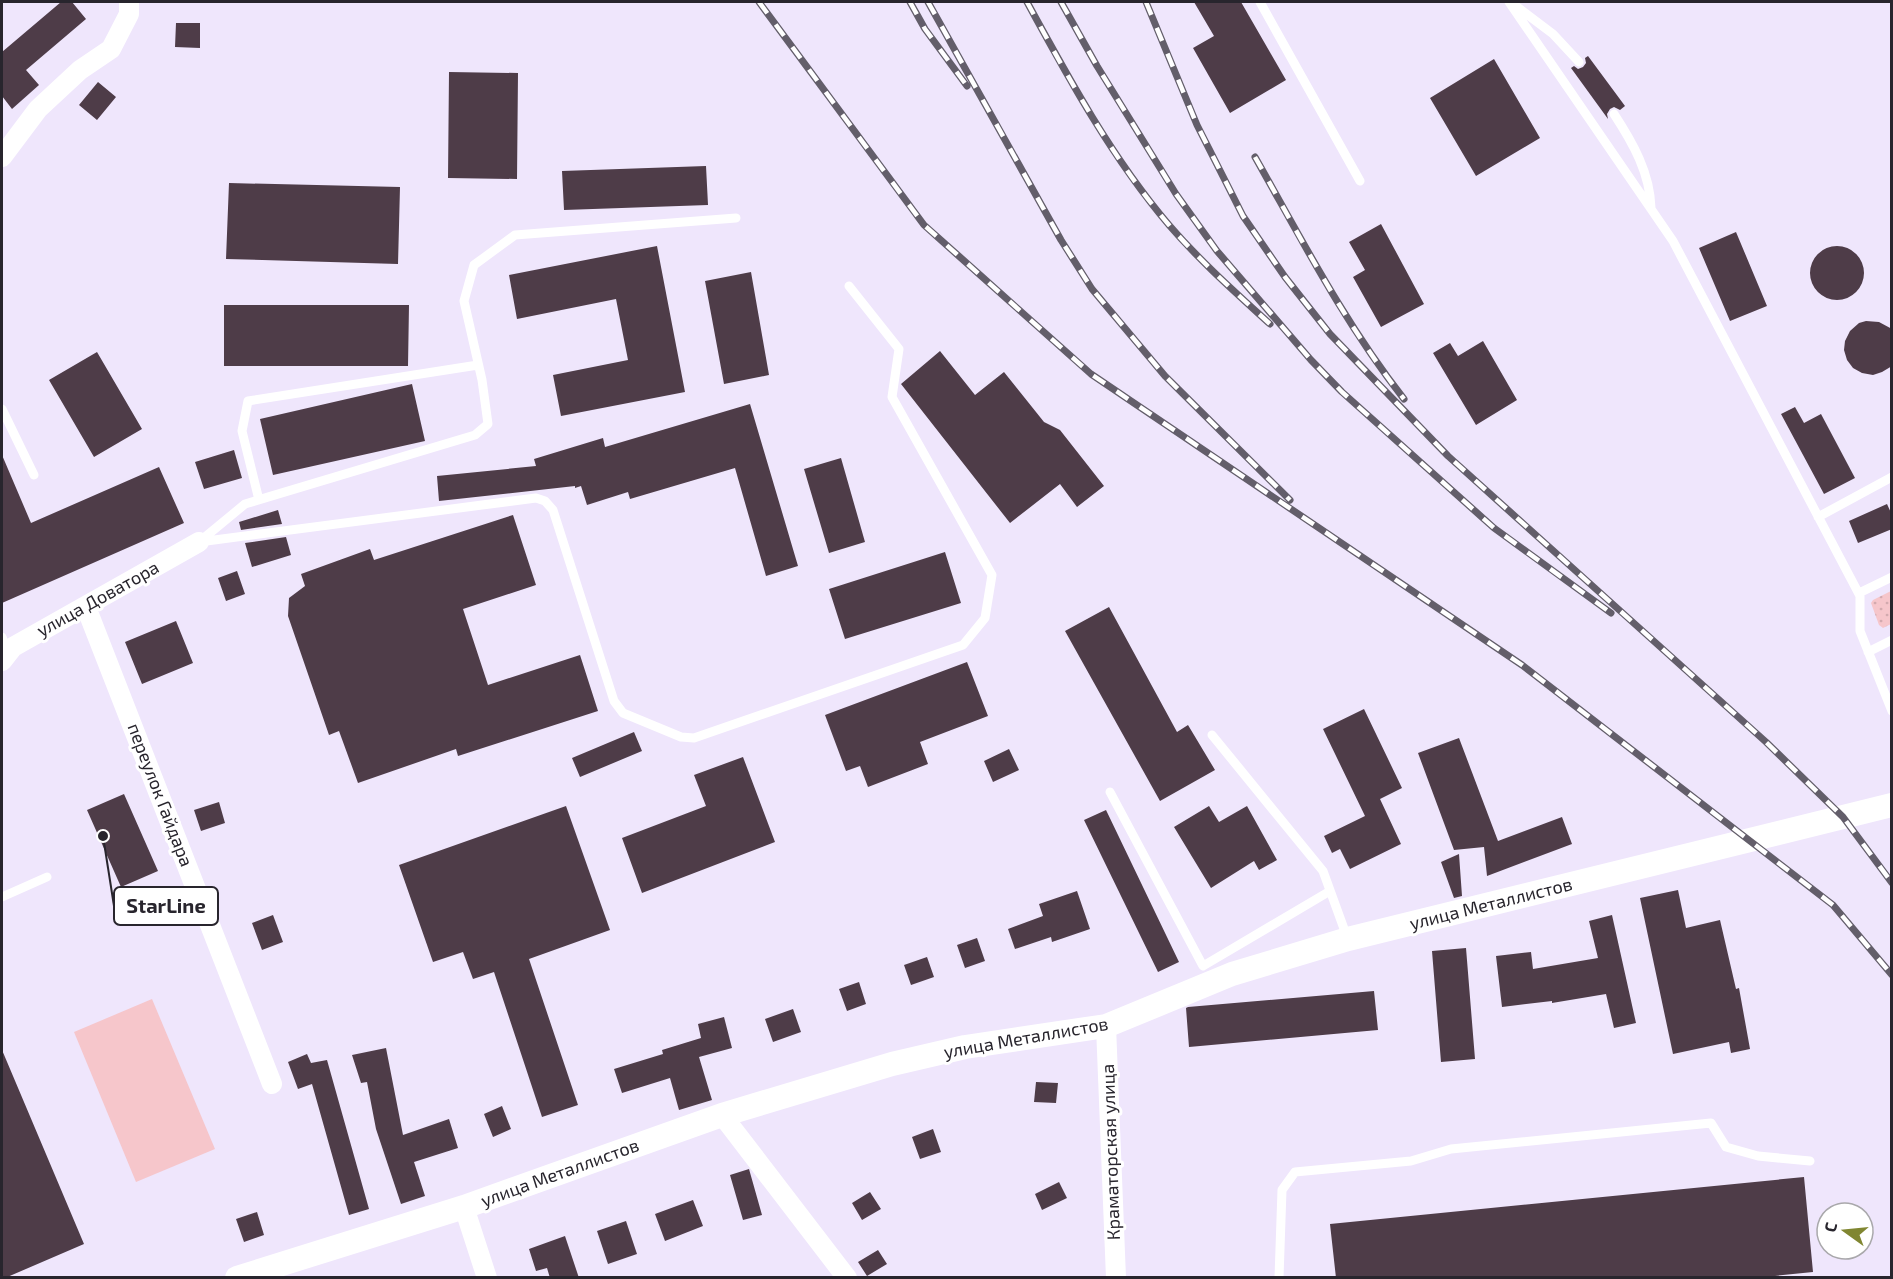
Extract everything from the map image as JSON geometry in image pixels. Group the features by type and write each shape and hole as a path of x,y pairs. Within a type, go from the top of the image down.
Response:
{"street":[{"path":"2,157 38,109 80,70 111,49 129,15 129,2"},
{"name":"улица Доватора","path":"4,651 199,542"},
{"name":"переулок Гайдара","path":"86,607 272,1084"},
{"name":"улица Металлистов","path":"237,1278 464,1207 722,1115 913,1059 965,1047 1106,1026 1232,974 1348,939 1892,805"},
{"name":"Краматорская улица","path":"1106,1026 1116,1278"},
{"path":"722,1115 847,1278"},
{"path":"464,1207 486,1278"}],"lane":[{"path":"1260,2 1360,181"},
{"path":"1510,2 1553,33 1579,62"},
{"path":"1510,2 1673,242 1859,593 1860,631 1892,711"},
{"path":"1614,114 1641,163 1650,195 1651,210"},
{"path":"199,542 245,504 475,435 488,424 464,301 474,265 515,235 736,218"},
{"path":"199,542 536,498 545,501 553,510 614,701 623,713 681,737 694,738 963,645 985,618 992,575 892,397 899,349 849,286"},
{"path":"259,500 242,431 248,401 478,365"},
{"path":"2,409 34,475"},
{"path":"1818,517 1892,477"},
{"path":"1859,593 1892,577"},
{"path":"1869,652 1892,640"},
{"path":"1212,735 1323,871 1348,939"},
{"path":"1110,792 1203,966 1330,891"},
{"path":"2,897 47,878"},
{"path":"1279,1278 1282,1190 1295,1173 1411,1161 1451,1149 1711,1123 1726,1147 1758,1156 1810,1161"}],"shaded area":[{"path":"1891,591 1891,624 1883,628 1879,625 1871,603"},
{"path":"152,999 215,1149 136,1182 74,1032"}],"building":[{"path":"61,2 72,2 86,19 26,70 39,85 12,109 2,96 2,52"},
{"path":"1194,2 1241,2 1286,80 1230,113 1193,48 1214,36"},
{"path":"176,23 200,23 200,48 175,47"},
{"path":"1588,56 1625,106 1620,110 1614,107 1610,109 1607,114 1608,119 1571,68 1583,67 1586,63 1585,58"},
{"path":"1494,59 1540,138 1476,176 1430,98"},
{"path":"449,72 518,73 517,179 448,178"},
{"path":"98,82 116,97 97,120 79,105"},
{"path":"706,166 708,205 564,210 562,171"},
{"path":"229,183 400,187 398,264 226,259"},
{"path":"1381,224 1424,304 1381,327 1353,277 1365,270 1349,242"},
{"path":"1736,232 1767,306 1730,321 1699,248"},
{"path":"657,246 685,392 561,416 553,375 628,360 616,299 517,319 509,275"},
{"path":"1832,246 1842,246 1852,250 1860,258 1864,273 1860,288 1852,296 1842,300 1832,300 1822,296 1814,288 1810,278 1810,268 1814,258 1822,250"},
{"path":"751,272 769,375 724,384 705,281"},
{"path":"224,305 409,305 408,366 224,366"},
{"path":"1879,322 1892,329 1892,366 1873,375 1853,368 1844,350 1850,331 1859,323"},
{"path":"1483,341 1517,400 1476,425 1433,353 1450,343 1458,356"},
{"path":"940,351 975,395 1004,372 1044,422 1060,430 1104,486 1077,507 1060,484 1010,523 901,384"},
{"path":"97,352 142,429 94,457 49,380"},
{"path":"412,384 425,441 273,475 260,419"},
{"path":"750,404 798,566 766,576 735,468 630,499 628,492 587,505 581,486 439,501 437,476 536,466 534,459 603,438 605,447"},
{"path":"1795,407 1804,423 1821,414 1855,478 1824,494 1781,414"},
{"path":"234,450 242,478 204,489 195,462"},
{"path":"2,455 31,523 159,467 184,523 2,603"},
{"path":"841,458 865,542 829,553 804,469"},
{"path":"1887,504 1892,515 1892,529 1858,543 1849,521"},
{"path":"278,510 282,524 241,530 239,522"},
{"path":"513,515 536,585 463,609 488,685 580,655 598,711 458,756 456,749 358,783 339,731 329,735 288,616 289,598 305,586 301,574 370,549 374,560"},
{"path":"286,537 291,555 252,567 245,543"},
{"path":"945,552 961,603 845,639 829,589"},
{"path":"237,571 245,594 226,601 218,578"},
{"path":"1109,607 1177,732 1188,725 1215,770 1160,801 1065,631"},
{"path":"176,621 193,663 142,684 125,642"},
{"path":"967,662 988,716 920,742 928,764 868,787 860,766 846,771 825,715"},
{"path":"1364,709 1402,788 1380,799 1401,844 1350,869 1340,849 1332,853 1324,836 1365,816 1323,729"},
{"path":"634,732 642,751 580,777 572,758"},
{"path":"1459,738 1498,841 1562,817 1572,844 1487,876 1484,847 1454,850 1418,753"},
{"path":"1009,749 1019,770 993,782 984,761"},
{"path":"743,757 775,842 642,893 622,838 706,806 694,775"},
{"path":"124,794 158,871 121,887 87,810"},
{"path":"219,802 225,823 201,831 194,810"},
{"path":"566,806 610,930 529,959 578,1105 542,1117 494,972 473,979 463,952 433,962 399,865"},
{"path":"1209,806 1219,822 1247,806 1277,860 1259,870 1254,861 1211,888 1174,827"},
{"path":"1106,810 1179,962 1158,972 1084,820"},
{"path":"1459,854 1462,896 1454,898 1441,862"},
{"path":"1678,890 1686,928 1720,920 1736,989 1739,988 1750,1049 1731,1053 1729,1042 1673,1054 1640,898"},
{"path":"1077,891 1090,929 1052,942 1051,937 1015,949 1008,929 1043,916 1039,904"},
{"path":"273,915 283,942 262,950 252,923"},
{"path":"1612,915 1636,1023 1614,1028 1606,994 1552,1003 1552,1001 1502,1007 1496,956 1531,952 1533,969 1598,958 1589,921"},
{"path":"977,938 985,961 965,968 957,945"},
{"path":"1466,948 1475,1059 1441,1062 1432,951"},
{"path":"927,957 934,977 911,985 904,965"},
{"path":"859,982 866,1004 847,1011 839,989"},
{"path":"1374,991 1378,1030 1189,1047 1186,1008 1188,1007"},
{"path":"793,1009 801,1032 773,1042 765,1019"},
{"path":"724,1017 732,1048 699,1057 712,1100 679,1110 670,1078 622,1093 614,1069 663,1054 662,1050 701,1038 698,1024"},
{"path":"386,1048 403,1135 449,1119 458,1148 414,1162 425,1196 401,1204 376,1129 367,1082 361,1083 352,1055"},
{"path":"2,1050 84,1244 5,1278 2,1278"},
{"path":"307,1054 311,1063 327,1060 369,1209 349,1215 312,1084 298,1089 288,1062"},
{"path":"1036,1082 1058,1083 1056,1103 1034,1102"},
{"path":"502,1106 511,1129 493,1137 484,1114"},
{"path":"933,1129 941,1152 920,1159 912,1137"},
{"path":"749,1169 762,1215 743,1220 730,1175"},
{"path":"1804,1177 1813,1272 1755,1278 1336,1278 1330,1224"},
{"path":"1059,1182 1067,1198 1042,1210 1035,1194"},
{"path":"870,1192 881,1209 862,1220 852,1203"},
{"path":"693,1200 703,1226 665,1241 655,1214"},
{"path":"257,1212 264,1235 244,1242 236,1219"},
{"path":"626,1221 637,1254 608,1264 597,1231"},
{"path":"565,1236 579,1278 550,1278 547,1268 536,1271 529,1249"},
{"path":"878,1250 887,1264 867,1276 858,1262"}],"railway":[{"path":"759,2 924,225 1091,374 1522,665 1833,905 1892,975"},
{"path":"910,2 925,29 967,86"},
{"path":"928,2 1061,240 1092,289 1165,376 1290,500"},
{"path":"1027,2 1092,117 1148,199 1193,251 1270,324"},
{"path":"1061,2 1097,66 1176,194 1217,251 1311,360 1342,392 1494,528 1611,613"},
{"path":"1146,2 1197,125 1243,216 1285,277 1330,334 1448,456 1766,742 1843,817 1892,883"},
{"path":"1255,157 1343,311 1404,399"}],"place":[{"name":"StarLine","path":"103,836"}]}
